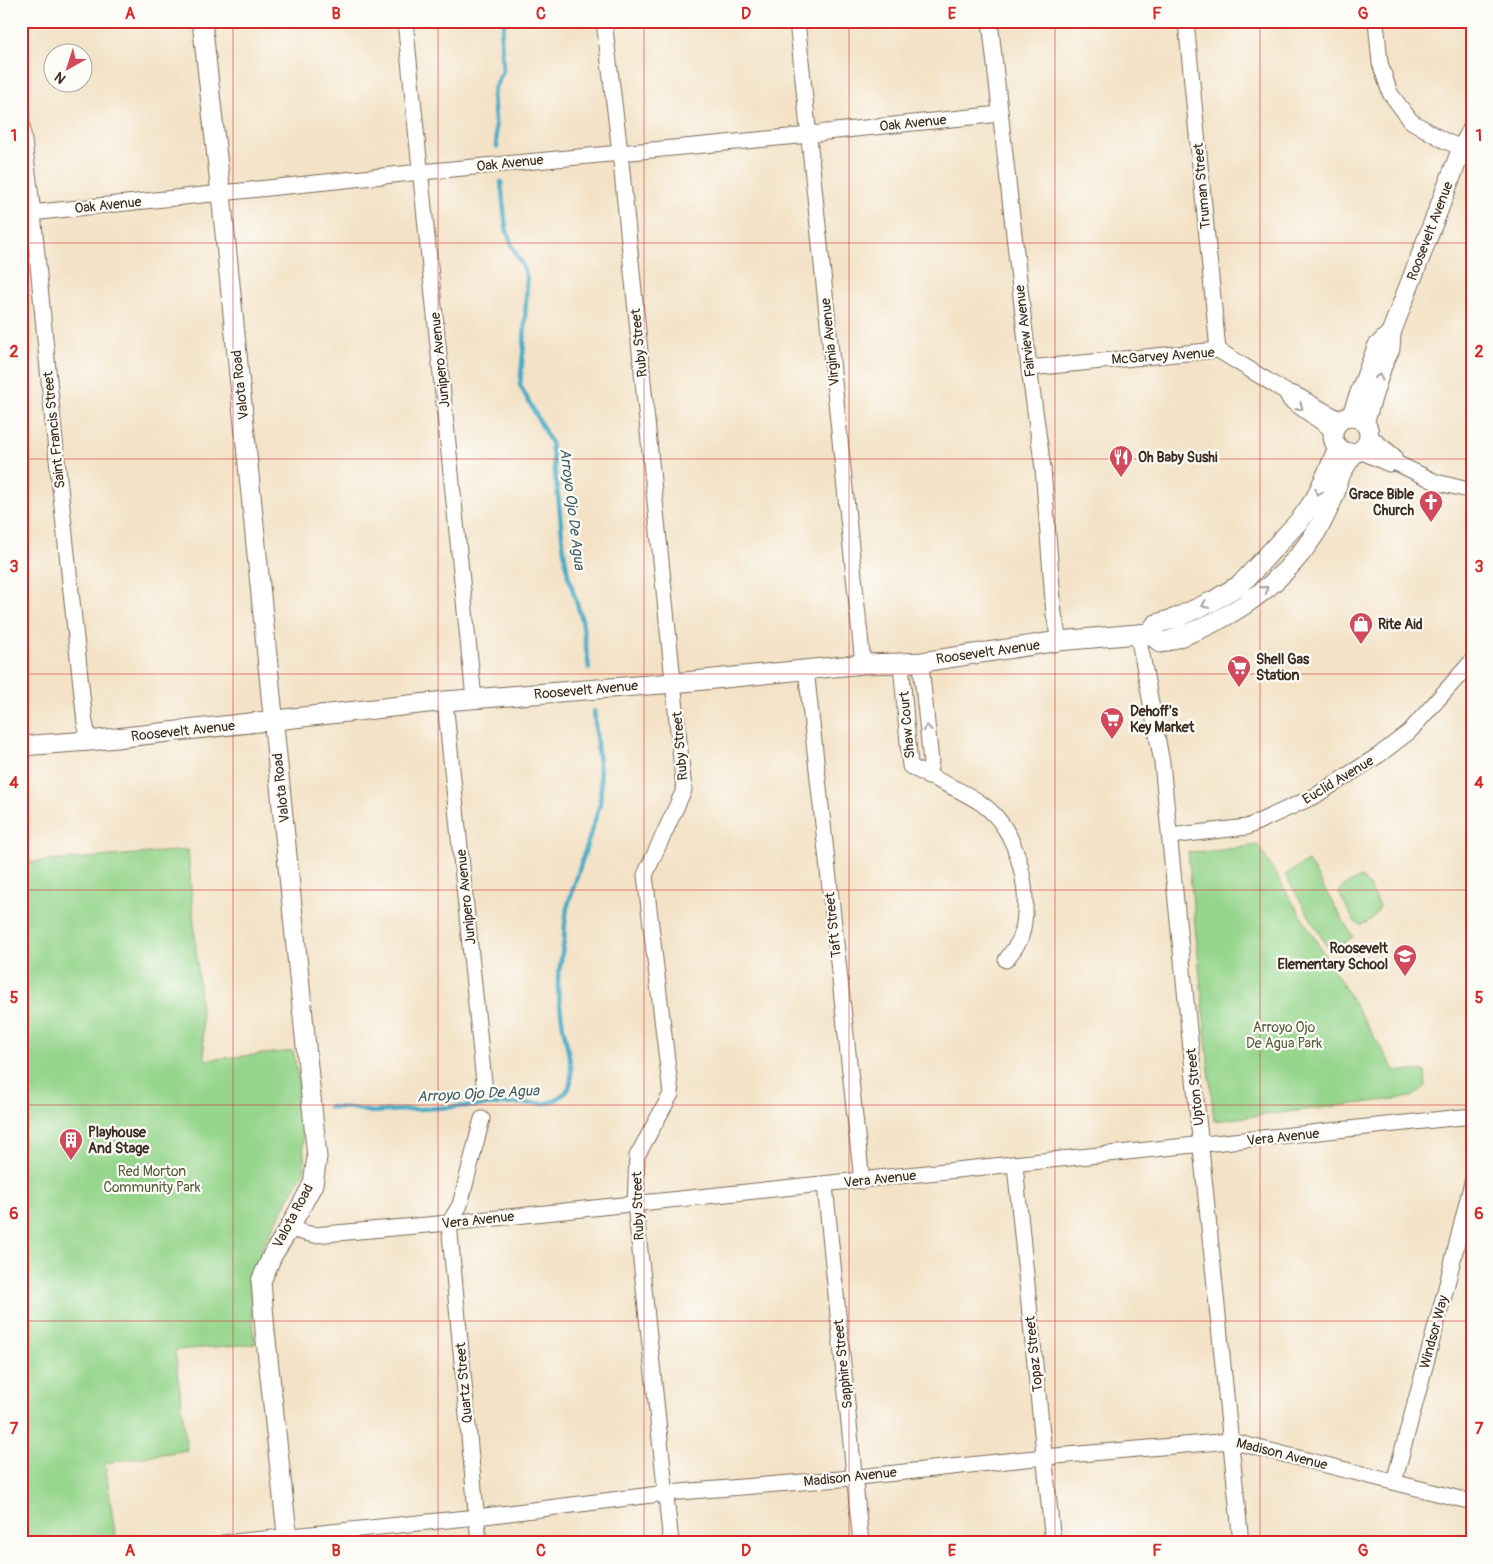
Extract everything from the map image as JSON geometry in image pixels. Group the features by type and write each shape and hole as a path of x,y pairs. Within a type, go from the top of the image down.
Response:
{"street":[{"name":"Valota Road","path":"202,21 317,1157 312,1184 289,1229 273,1254 261,1281 288,1540"},
{"name":"Junipero Avenue","path":"405,21 474,699"},
{"name":"Ruby Street","path":"604,21 620,152 684,790 645,875 671,1094 637,1156 635,1204 671,1543"},
{"name":"Virginia Avenue","path":"797,21 863,664"},
{"name":"Fairview Avenue","path":"990,21 1042,468 1054,614 1059,641"},
{"name":"Truman Street","path":"1186,21 1218,350"},
{"path":"1376,21 1380,63 1390,93 1411,121 1445,141 1462,148"},
{"name":"Oak Avenue","path":"27,213 620,152 809,136 826,132 1000,114"},
{"name":"Saint Francis Street","path":"21,118 27,213 53,422 84,713 89,741"},
{"name":"Roosevelt Avenue","path":"21,746 89,741 445,701 674,683 863,664 922,662 1059,641 1143,633 1156,624 1176,618 1213,601 1241,584 1300,520 1315,499 1330,467 1351,435 1390,349 1391,334 1462,148 1472,130"},
{"name":"McGarvey Avenue","path":"1029,368 1218,350 1286,392 1290,400 1351,435 1389,464 1394,462 1436,482 1472,491"},
{"name":"Upton Street","path":"1143,633 1143,660 1162,763 1170,836 1241,1543"},
{"name":"Euclid Avenue","path":"1170,836 1247,827 1314,796 1379,755 1408,732 1472,661"},
{"name":"Shaw Court","path":"922,662 931,762 928,777"},
{"name":"Shaw Court","path":"901,664 910,766 983,804 1003,823 1017,851 1024,888 1024,920 1020,939 1006,960"},
{"name":"Taft Street","path":"806,669 862,1181"},
{"name":"Junipero Avenue","path":"445,701 485,1092"},
{"name":"Vera Avenue","path":"289,1229 314,1235 449,1224 1472,1116"},
{"path":"449,1224 460,1205 482,1120"},
{"name":"Topaz Street","path":"1015,1165 1053,1543"},
{"name":"Windsor Way","path":"1394,1482 1446,1288 1472,1182"},
{"name":"Sapphire Street","path":"825,1184 861,1543"},
{"name":"Quartz Street","path":"449,1224 479,1543"},
{"name":"Madison Avenue","path":"223,1543 288,1540 667,1493 1231,1441 1472,1502"}],"green space":[{"name":"Arroyo Ojo De Agua Park","path":"1258,845 1395,1071 1425,1071 1426,1086 1412,1097 1214,1121 1188,852 1214,851"},
{"name":"Red Morton Community Park","path":"188,850 205,1060 293,1051 298,1077 305,1169 264,1244 250,1289 255,1344 175,1350 187,1450 105,1463 116,1540 86,1543 21,1543 21,863"},
{"path":"1308,861 1353,937 1330,951 1285,875"},
{"path":"1361,877 1369,886 1380,906 1373,918 1361,925 1354,921 1339,893 1344,886"}],"waterway":[{"name":"Arroyo Ojo De Agua","path":"497,147 493,95 503,71 501,36 505,21"},
{"name":"Arroyo Ojo De Agua","path":"501,182 506,228 527,279 520,385 551,443 568,575 582,620 589,668"},
{"name":"Arroyo Ojo De Agua","path":"329,1107 351,1108 372,1112 546,1103 554,1101 569,1088 571,1066 563,1026 558,978 567,908 600,804 601,786 594,711"}],"place":[{"name":"Oh Baby Sushi","path":"1121,478"},
{"name":"Grace Bible Church","path":"1431,523"},
{"name":"Rite Aid","path":"1361,645"},
{"name":"Shell Gas Station","path":"1239,688"},
{"name":"Dehoff's Key Market","path":"1112,740"},
{"name":"Roosevelt Elementary School","path":"1405,977"},
{"name":"Playhouse And Stage","path":"71,1161"}]}
